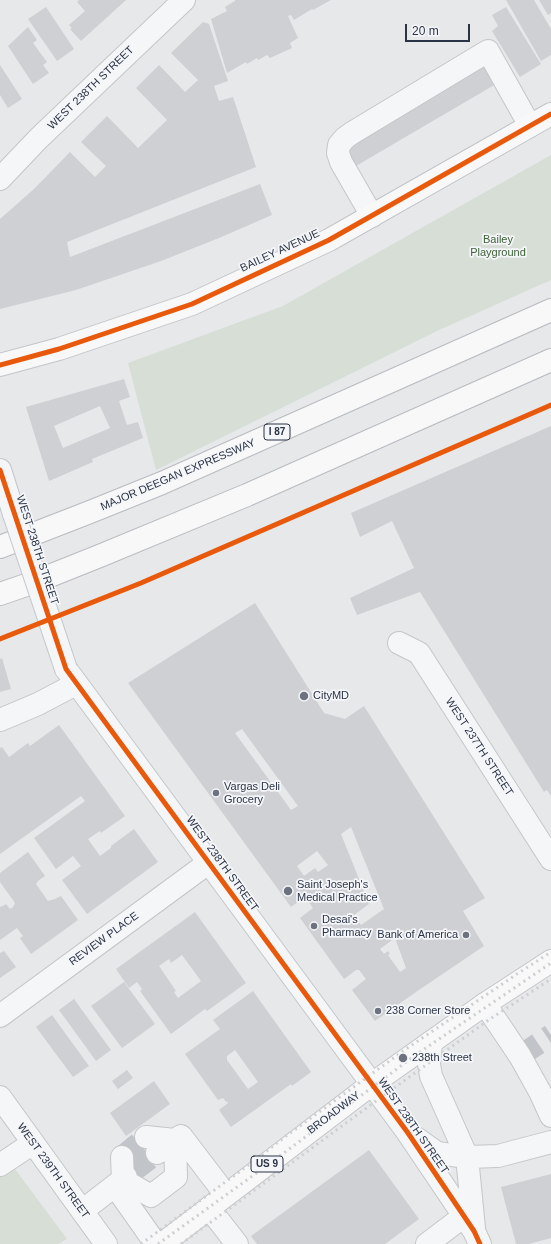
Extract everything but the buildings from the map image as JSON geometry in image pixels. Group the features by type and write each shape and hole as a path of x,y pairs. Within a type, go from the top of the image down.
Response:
{"main road":[{"name":"BAILEY AVENUE","path":"0,366 59,349 192,304 330,240 551,114"},
{"name":"MAJOR DEEGAN EXPRESSWAY","path":"0,547 162,483 551,310"},
{"path":"0,594 32,583 248,495 551,360"},
{"path":"0,604 102,555"},
{"name":"BROADWAY","path":"162,1244 372,1084 485,1004 551,961"}],"street":[{"name":"WEST 238TH STREET","path":"0,179 39,138 184,0"},
{"path":"372,216 341,162 338,153 339,145 352,133 488,51 530,126"},
{"name":"WEST 238TH STREET","path":"0,470 71,676 408,1133 473,1230"},
{"name":"WEST 237TH STREET","path":"399,643 419,653 551,860"},
{"path":"0,720 38,704 71,676"},
{"name":"REVIEW PLACE","path":"0,1016 208,863"},
{"path":"485,1004 520,1056 540,1092 551,1116"},
{"path":"427,1244 473,1230 467,1158 431,1076 429,1064 431,1042"},
{"name":"WEST 239TH STREET","path":"0,1097 106,1244"},
{"path":"408,1133 437,1153 467,1158 498,1156 551,1142"},
{"path":"152,1145 175,1140 181,1136 226,1195"},
{"path":"123,1174 151,1196 176,1177 175,1140"},
{"path":"0,1165 33,1143"},
{"path":"82,1211 123,1174"},
{"path":"123,1174 156,1244"},
{"path":"209,1208 237,1244"}],"green space":[{"name":"Bailey Playground","path":"551,155 551,280 439,330 156,470 128,363 283,306"},
{"path":"12,1165 67,1239 58,1244 0,1244 0,1174"}],"tunnel":[{"path":"520,1056 551,1035"},
{"path":"122,1157 146,1137"},
{"path":"132,1172 157,1153"}],"railway":[{"path":"141,1244 406,1049 551,952"},
{"path":"158,1244 417,1054 551,963"},
{"path":"181,1244 490,1019 551,979"}],"cycle path":[{"path":"0,365 59,349 192,304 329,240 551,114"},
{"path":"0,639 141,583 551,405"},
{"path":"0,470 66,669 408,1133 474,1231 480,1244"}],"place":[{"name":"CityMD","path":"304,696"},
{"name":"Vargas Deli Grocery","path":"216,793"},
{"name":"Saint Joseph's Medical Practice","path":"288,891"},
{"name":"Desai's Pharmacy","path":"314,926"},
{"name":"Bank of America","path":"466,935"},
{"name":"238 Corner Store","path":"378,1011"},
{"name":"238th Street","path":"403,1058"}]}
